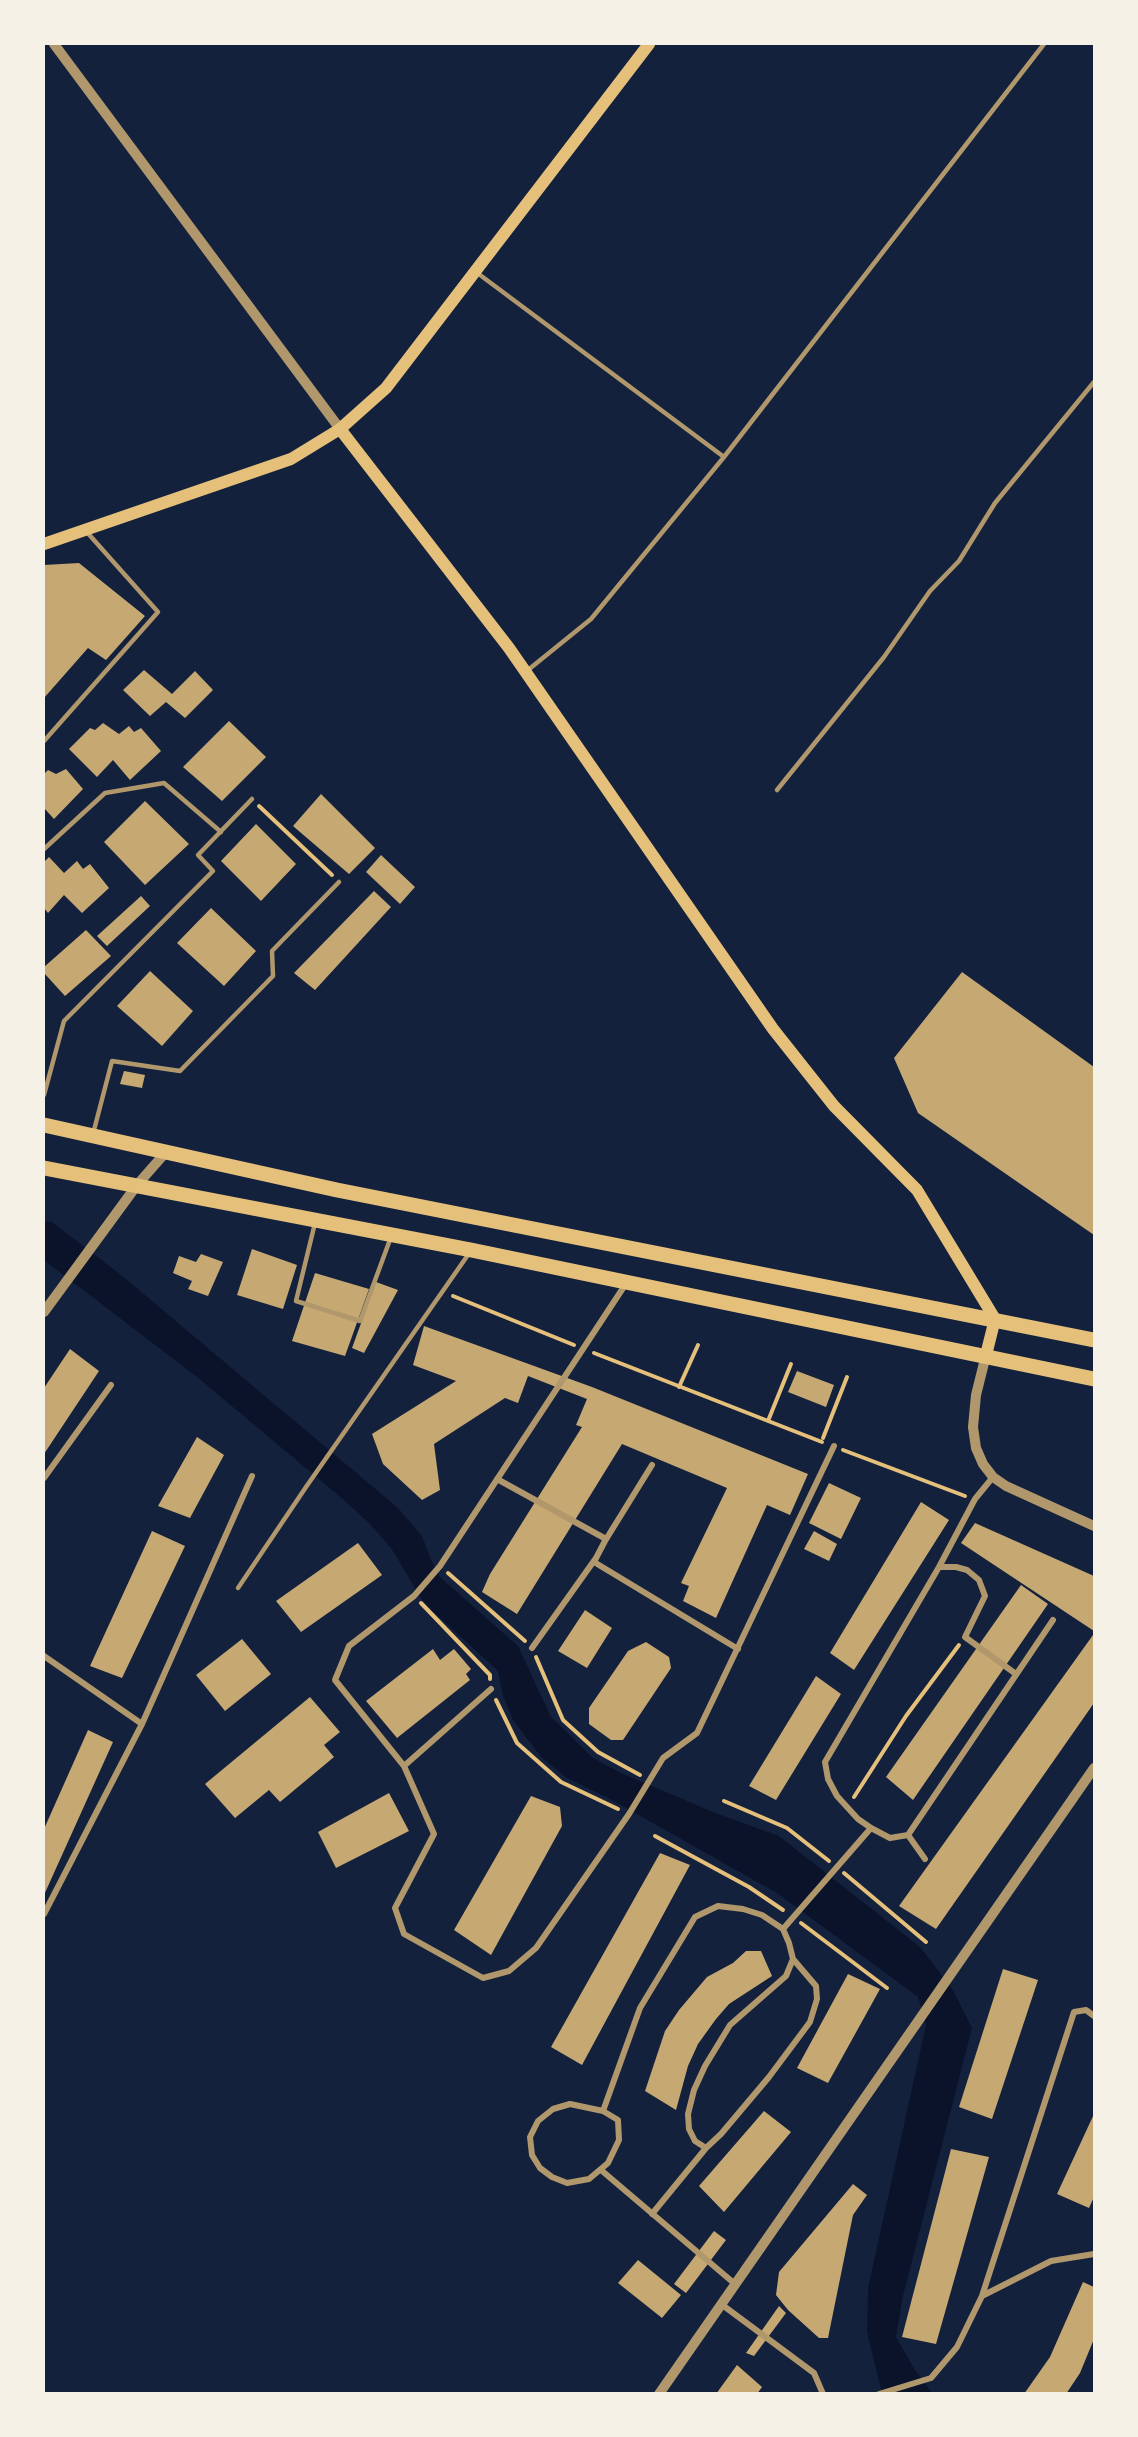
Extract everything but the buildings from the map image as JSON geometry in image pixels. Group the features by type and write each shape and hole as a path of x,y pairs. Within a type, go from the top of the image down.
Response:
{"main road":[{"path":"44,544 291,459 340,429 386,388 650,44"},
{"path":"340,429 525,672 773,1029 834,1106 917,1190 995,1319 986,1355"},
{"path":"44,1125 337,1190 1095,1340"},
{"path":"44,1168 627,1281 1095,1379"}],"street":[{"path":"54,44 340,429"},
{"path":"44,1312 137,1185 166,1152"},
{"path":"627,1281 440,1566 414,1596 349,1646 335,1680 404,1766 434,1834 395,1908 404,1934 483,1978 509,1971 536,1948 628,1814 663,1758 698,1734 834,1446"},
{"path":"986,1355 976,1395 972,1427 976,1448 983,1464 993,1477 1006,1485 1095,1526"},
{"path":"44,1478 111,1385"},
{"path":"532,1648 594,1562 652,1465"},
{"path":"44,1914 142,1724 252,1476"},
{"path":"993,1477 975,1499 939,1567 825,1762 828,1779 837,1796 871,1828 890,1838 908,1834 1053,1620"},
{"path":"498,1479 606,1539"},
{"path":"594,1562 738,1649"},
{"path":"939,1567 968,1570 979,1580 985,1596 965,1637 1016,1674"},
{"path":"44,1668 45,1658 142,1724"},
{"path":"404,1766 491,1689"},
{"path":"659,2394 1095,1768"},
{"path":"783,1929 871,1828"},
{"path":"908,1834 926,1859"},
{"path":"603,2110 640,2008 695,1917 717,1906 743,1909 762,1915 783,1929 793,1959 805,1976 816,1986 818,1999 810,2022 769,2077 652,2214"},
{"path":"706,2148 695,2141 688,2129 688,2114 694,2090 705,2066 730,2025 786,1977 793,1959"},
{"path":"879,2394 931,2378 957,2347 982,2296 1074,2012 1086,2010 1095,2016"},
{"path":"570,2104 603,2110 618,2120 619,2140 608,2163 601,2170 589,2180 567,2183 552,2177 540,2168 532,2156 530,2138 538,2121 553,2109 570,2104"},
{"path":"601,2170 735,2284"},
{"path":"982,2296 1051,2261 1095,2254"},
{"path":"721,2304 814,2373 823,2394"}],"lane":[{"path":"525,672 591,619 724,457 1044,44"},
{"path":"475,272 724,457"},
{"path":"777,790 884,657 930,591 959,561 995,502 1095,382"},
{"path":"44,741 158,612 85,530"},
{"path":"44,849 105,793 165,783 221,832"},
{"path":"44,1095 64,1021 213,871 198,855 252,799"},
{"path":"93,1136 112,1061 180,1071 273,976 272,951 339,882"},
{"path":"316,1220 296,1301 360,1321 392,1235"},
{"path":"238,1588 471,1250"}],"path":[{"path":"252,799 339,882"},
{"path":"442,1292 679,1387 975,1499"},
{"path":"679,1387 698,1345"},
{"path":"768,1420 791,1364"},
{"path":"822,1442 847,1377"},
{"path":"440,1566 532,1648 563,1720 598,1752 649,1779"},
{"path":"414,1596 490,1675 491,1689 517,1743 561,1782 628,1814"},
{"path":"848,1807 906,1716 965,1637"}],"water":[{"path":"44,1221 52,1222 121,1275 398,1508 422,1536 441,1578 518,1646 551,1717 593,1758 623,1774 718,1814 779,1836 920,1947 953,1990 972,2028 903,2296 896,2337 915,2370 932,2393 882,2393 867,2332 868,2288 926,2025 918,1997 777,1893 610,1799 567,1778 541,1757 513,1720 503,1696 498,1671 424,1603 391,1548 370,1524 197,1377 44,1260"}]}
